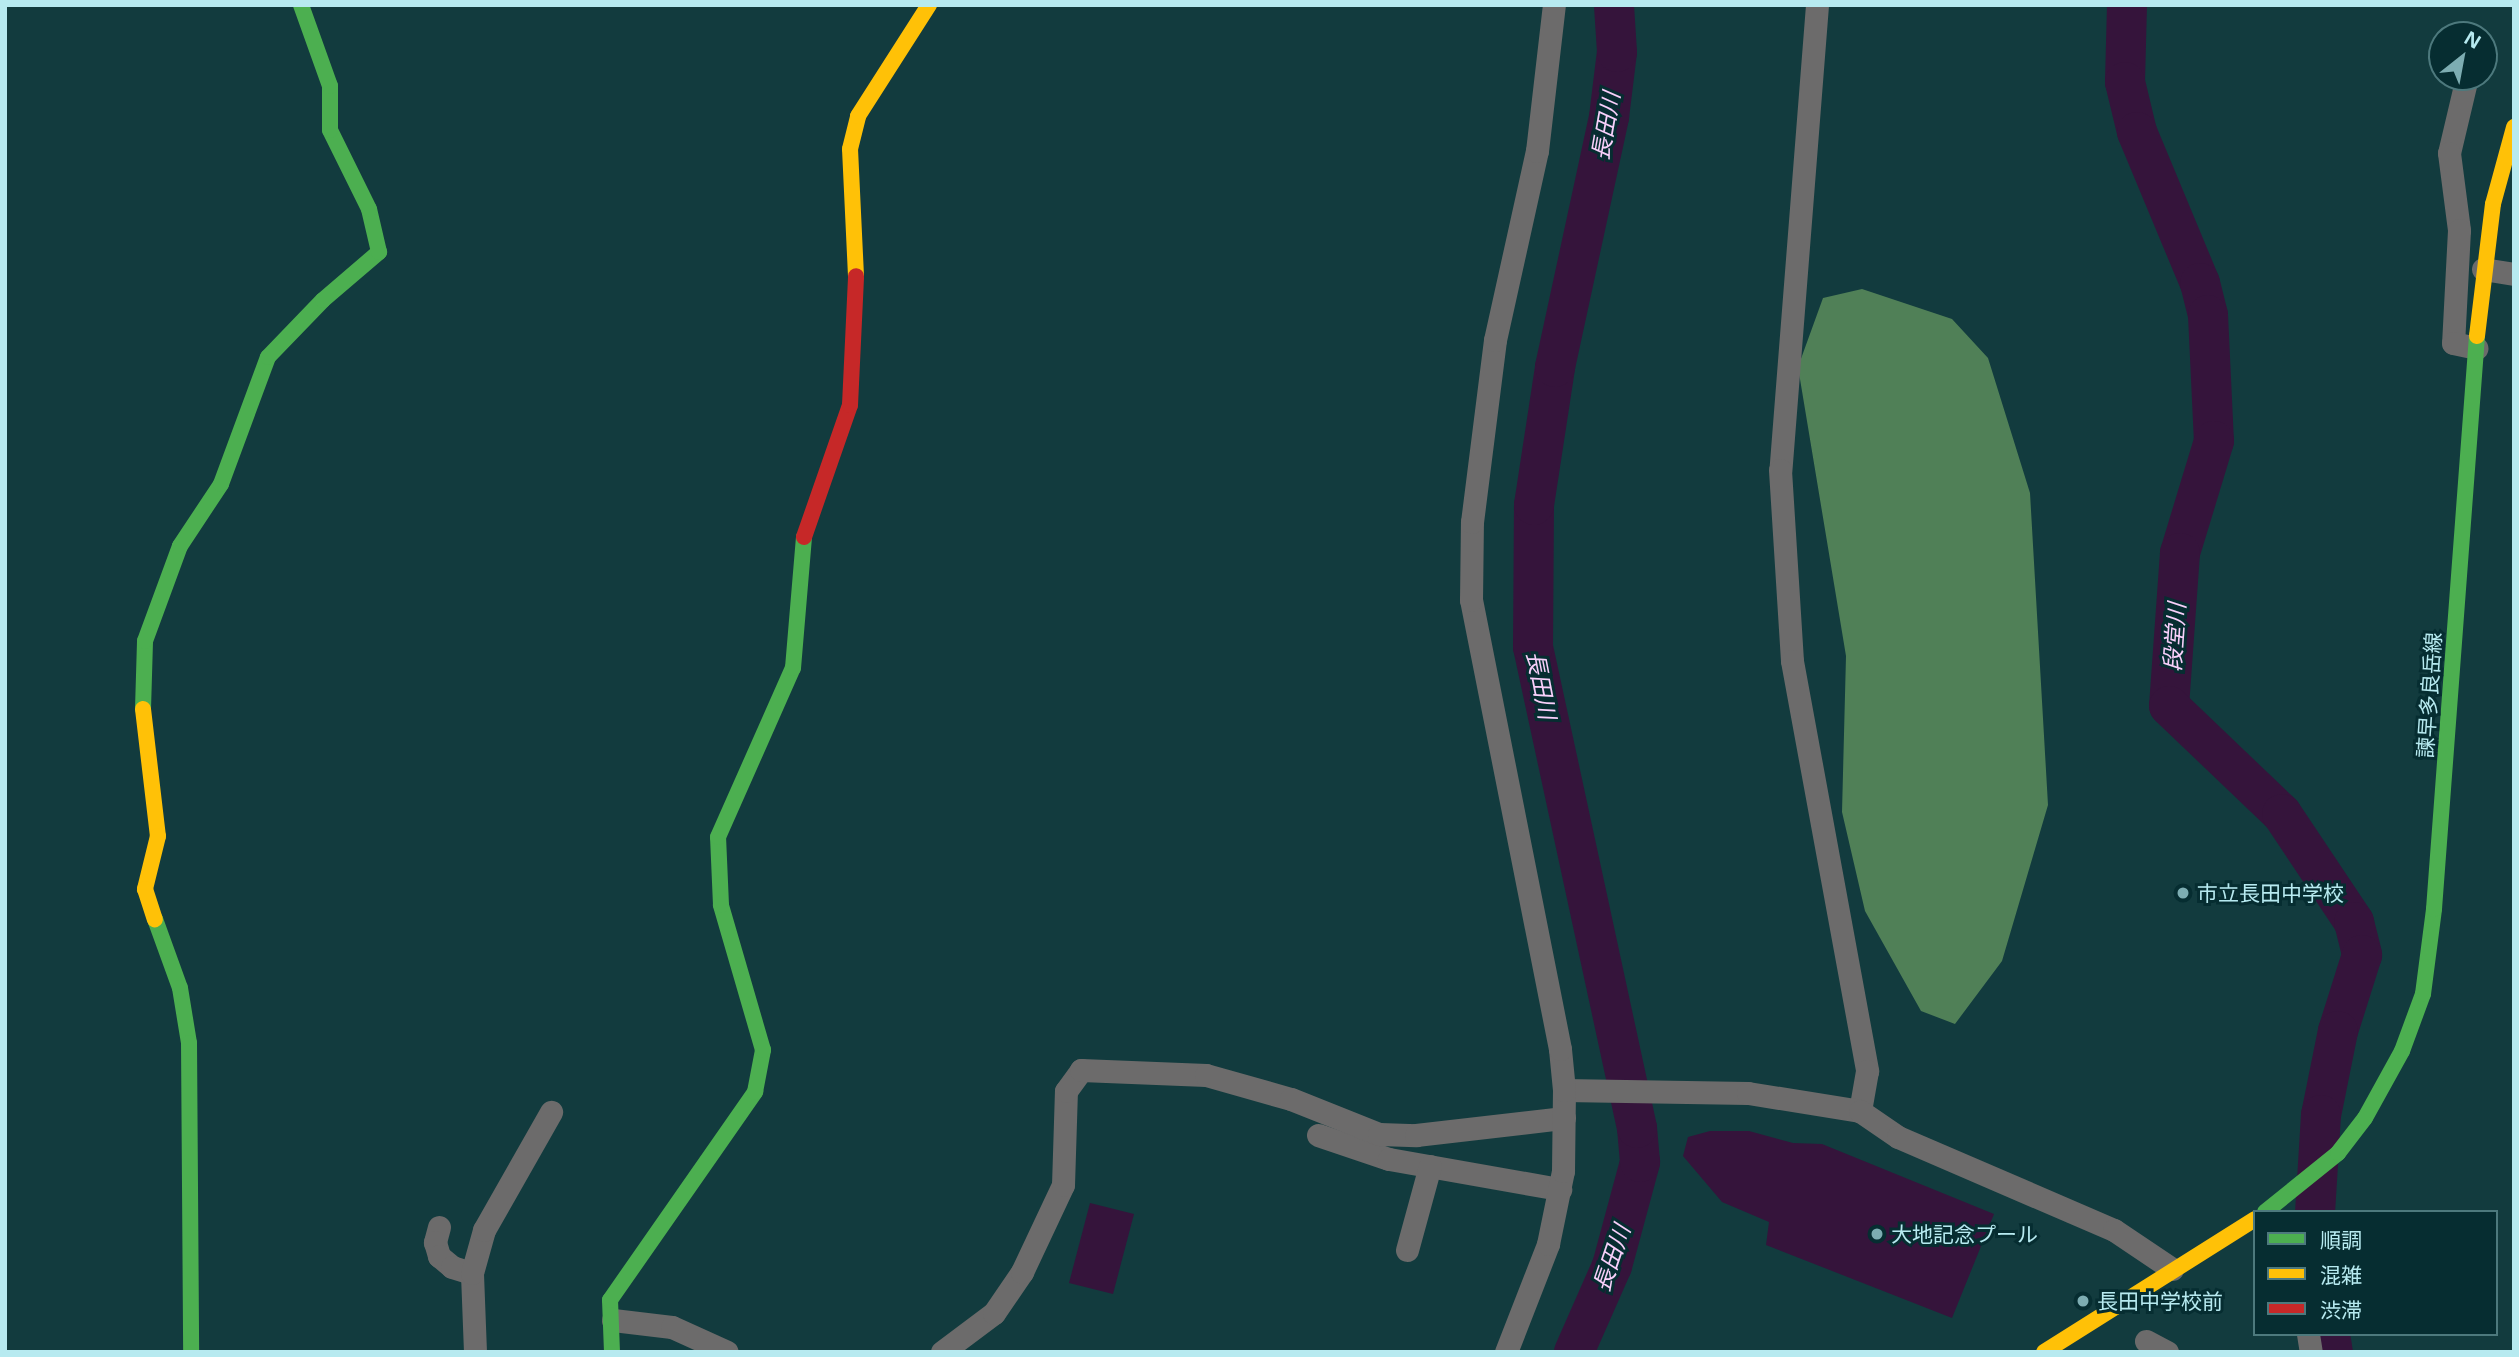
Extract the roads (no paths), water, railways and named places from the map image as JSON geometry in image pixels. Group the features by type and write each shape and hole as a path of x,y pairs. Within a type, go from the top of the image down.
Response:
{"street":[{"path":"191,1352 189,1043 180,988 145,889 158,836 143,721 145,641 180,546 222,484 268,357 323,300 379,252 369,209 330,130 330,86 301,5"},
{"path":"612,1352 610,1300 755,1091 763,1050 721,905 718,837 793,668 803,540 850,405 857,251 850,149 858,116 929,5"},
{"path":"1506,1352 1548,1244 1560,1189 1564,1118 1574,1091 1560,1049 1471,600 1472,522 1494,340 1537,152 1554,5"},
{"path":"1817,5 1780,470 1792,661 1867,1071 1860,1111"},
{"path":"2464,91 2449,153 2459,230 2453,343 2476,348"},
{"name":"諫早多良岳線","path":"2267,1210 2338,1153 2365,1118 2402,1051 2423,995 2434,909 2483,269 2493,204 2514,127"},
{"path":"2483,269 2514,274"},
{"path":"942,1352 994,1313 1022,1272 1063,1185 1066,1091 1081,1070 1206,1076 1291,1099 1379,1134 1416,1135 1564,1118"},
{"path":"1574,1091 1679,1089 1748,1093 1860,1111 1898,1137 2114,1230 2172,1269"},
{"path":"475,1352 472,1273 484,1230 551,1112"},
{"path":"1318,1135 1390,1158 1560,1189"},
{"path":"1407,1250 1430,1166"},
{"name":"諫早多良岳線","path":"2044,1352 2253,1220"},
{"path":"439,1227 435,1242 439,1256 453,1267 472,1273"},
{"path":"612,1320 672,1327 727,1352"}],"waterway":[{"name":"長田川","path":"1574,1352 1612,1266 1640,1162 1637,1128 1533,647 1534,505 1555,367 1609,117 1617,52 1614,5"},
{"name":"段堂川","path":"2127,5 2125,82 2137,132 2200,283 2208,315 2214,441 2180,553 2169,706 2282,814 2354,922 2362,955 2338,1031 2321,1115 2315,1210"},
{"name":"段堂川","path":"2330,1336 2333,1352"}],"place":[{"name":"市立長田中学校","path":"2183,893"},
{"name":"大地記念プール","path":"1877,1234"},
{"name":"長田中学校前","path":"2083,1301"}]}
